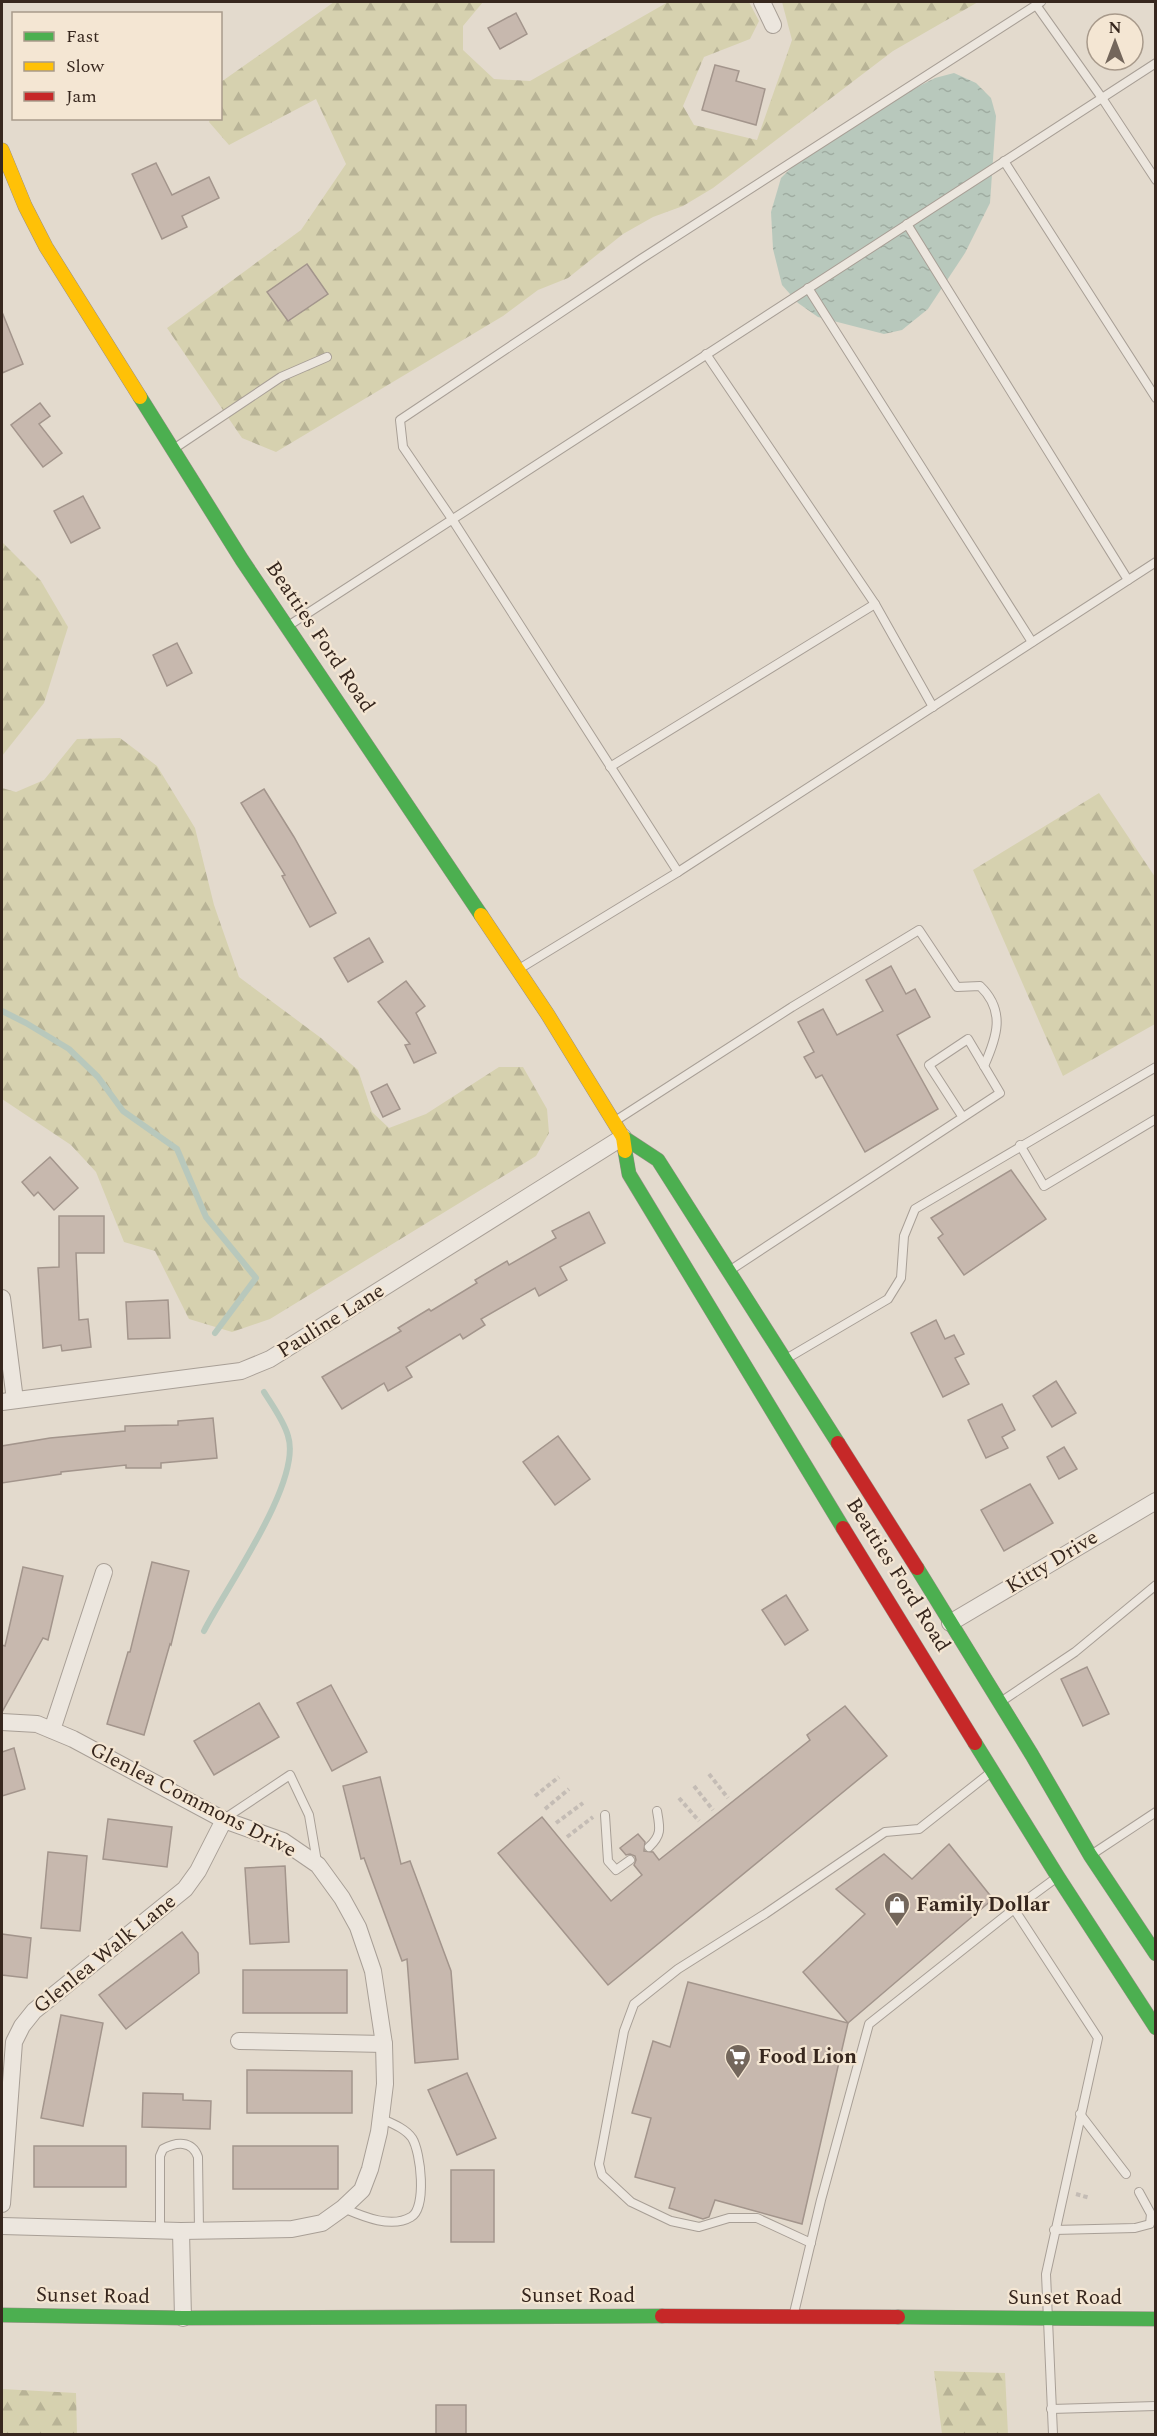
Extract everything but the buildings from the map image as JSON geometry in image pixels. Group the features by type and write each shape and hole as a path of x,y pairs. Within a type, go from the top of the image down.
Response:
{"main road":[{"name":"Beatties Ford Road","path":"2,150 25,206 46,247 172,450 519,969 614,1122 622,1137 629,1174 1058,1877 1155,2028"},
{"name":"Beatties Ford Road","path":"622,1137 657,1160 783,1360 865,1483 1090,1855 1155,1954"},
{"name":"Sunset Road","path":"2,2315 183,2318 1155,2319"}],"street":[{"path":"762,2 773,25"},
{"name":"Pauline Lane","path":"8,1401 241,1371 270,1359 622,1137"},
{"path":"2,1298 8,1401"},
{"name":"Kitty Drive","path":"950,1623 1155,1502"},
{"path":"52,1730 104,1572"},
{"name":"Glenlea Commons Drive","path":"2,1722 37,1724 73,1739 224,1820 283,1841 318,1865 342,1898 358,1927 373,1971 384,2044 381,2118 370,2169 362,2190 322,2223 292,2229 181,2231 2,2226"},
{"name":"Glenlea Walk Lane","path":"2,2204 14,2042 22,2026 34,2011 185,1888 198,1872 224,1820"},
{"path":"239,2041 384,2044"},
{"path":"181,2231 183,2318"}],"lane":[{"path":"678,872 452,519 403,447 400,420 640,259 1039,3 1155,180"},
{"path":"288,626 1155,63"},
{"path":"1004,161 1155,398"},
{"path":"907,224 1128,580"},
{"path":"808,288 1032,642"},
{"path":"706,354 875,604 933,706"},
{"path":"172,450 281,377 327,357"},
{"path":"519,969 678,872 1155,562"},
{"path":"610,767 875,604"},
{"path":"614,1122 792,1007 919,930 957,987 980,986 993,998 997,1015 996,1039 984,1066"},
{"path":"728,1272 1000,1093 968,1039 929,1065 962,1116"},
{"path":"783,1360 888,1299 902,1278 904,1236 915,1209 1155,1067"},
{"path":"1020,1145 1044,1186 1155,1119"},
{"path":"1000,1703 1075,1652 1155,1585"},
{"path":"811,2242 758,2218 729,2218 699,2227 671,2221 631,2202 602,2175 599,2164 624,2031 634,2004 678,1968 765,1914 885,1833 919,1829 993,1771"},
{"path":"224,1820 290,1775 309,1815 318,1865"},
{"path":"649,1847 657,1840 660,1828 657,1811"},
{"path":"1090,1855 1155,1812"},
{"path":"602,1814 608,1861 616,1870 630,1860"},
{"path":"794,2317 811,2242 869,2024 1014,1908 1058,1877"},
{"path":"1014,1908 1098,2038 1046,2274 1053,2434"},
{"path":"1080,2114 1126,2174"},
{"path":"343,2208 370,2219 393,2221 413,2216 418,2209 420,2171 411,2137 403,2129 381,2118"},
{"path":"160,2230 160,2156 163,2149 172,2144 186,2143 196,2150 198,2157 199,2230"},
{"path":"1054,2230 1135,2228 1150,2224 1151,2214 1139,2192"},
{"path":"1051,2409 1155,2406"}],"path":[{"path":"709,1774 728,1798"},
{"path":"535,1796 559,1777"},
{"path":"694,1786 713,1810"},
{"path":"545,1809 569,1789"},
{"path":"679,1798 699,1821"},
{"path":"556,1823 583,1803"},
{"path":"567,1837 602,1814"}],"green space":[{"path":"334,2 483,2 463,26 463,50 494,79 530,81 668,2 749,2 759,21 750,39 704,57 683,106 694,125 757,140 792,40 782,2 978,2 893,51 713,188 683,206 653,217 623,234 568,278 538,290 503,316 276,452 242,438 167,328 301,230 346,164 316,99 229,145 209,122 210,120 222,120 222,81"},
{"path":"2,542 41,581 68,627 44,703 2,756"},
{"path":"120,738 157,766 195,828 214,905 239,977 321,1038 358,1070 372,1112 389,1128 426,1114 499,1067 523,1067 547,1109 549,1133 536,1156 270,1319 232,1332 189,1319 155,1251 124,1242 96,1172 71,1145 2,1099 2,788 16,792 44,780 77,739"},
{"path":"1099,793 1155,877 1155,1024 1063,1076 973,870"},
{"path":"934,2371 1005,2373 1008,2434 942,2434"},
{"path":"2,2389 76,2393 77,2434 2,2434"}],"water":[{"path":"954,73 976,83 991,98 996,116 990,203 965,253 928,309 902,330 884,334 818,317 798,303 782,285 773,249 771,212 781,178 799,160 896,98 935,78"}],"waterway":[{"path":"2,1011 69,1049 98,1077 123,1111 177,1149 206,1217 256,1278 215,1333"},
{"path":"204,1631 260,1535 284,1480 290,1456 288,1436 281,1419 264,1392"}],"traffic: fast":[{"path":"140,397 242,560 481,915"},
{"path":"623,1137 658,1160 838,1443"},
{"path":"625,1151 629,1174 843,1528"},
{"path":"917,1568 1032,1755 1090,1855 1156,1954"},
{"path":"975,1743 1156,2028"},
{"path":"2,2315 183,2318 662,2316"},
{"path":"898,2317 1156,2319"}],"traffic: slow":[{"path":"2,150 25,206 46,247 140,397"},
{"path":"481,915 548,1015 623,1137 625,1151"}],"traffic: jam":[{"path":"838,1443 917,1568"},
{"path":"843,1528 975,1743"},
{"path":"662,2316 898,2317"}],"place":[{"name":"Family Dollar","path":"897,1928"},
{"name":"Food Lion","path":"738,2080"}]}
